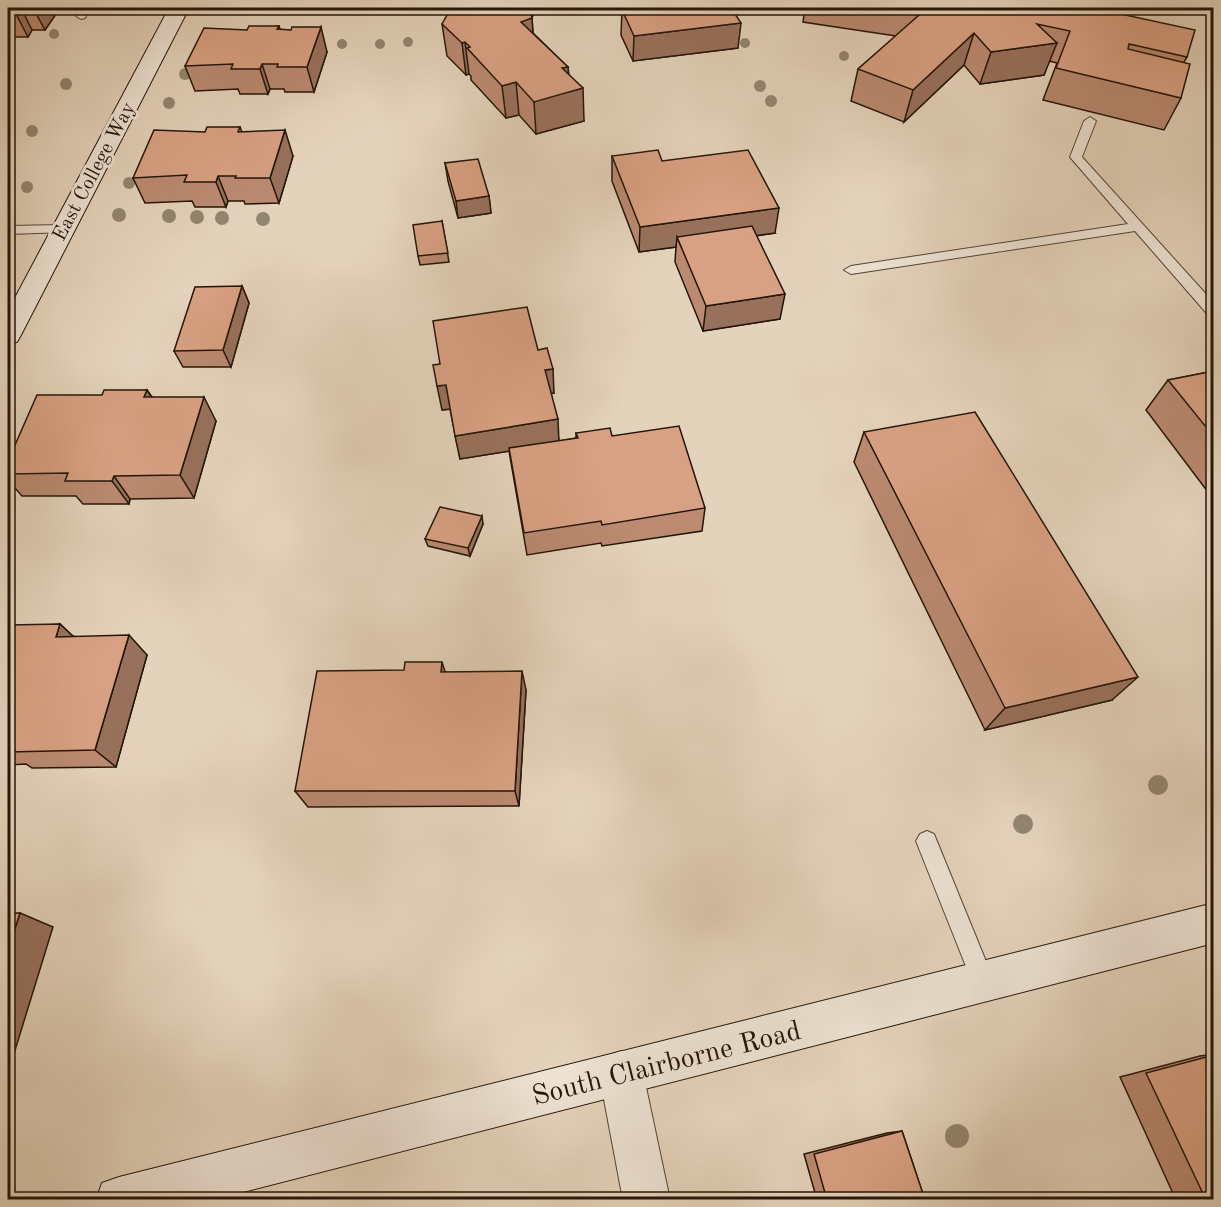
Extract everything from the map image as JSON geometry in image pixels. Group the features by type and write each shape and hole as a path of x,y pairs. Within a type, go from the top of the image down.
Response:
{"street":[{"name":"East College Way","path":"8,335 179,8"},
{"name":"South Clairborne Road","path":"119,1200 1214,923"},
{"path":"621,1073 647,1200"}],"lane":[{"path":"1090,121 1076,157 1214,314"},
{"path":"851,270 1137,227"},
{"path":"8,230 63,230"},
{"path":"927,841 983,981"}],"building":[{"path":"8,8 18,8 15,12 8,12"},
{"path":"451,8 520,8 519,11 531,13 532,18 521,22 568,67 562,68 583,88 534,102 516,82 502,86 467,48 470,47 465,42 462,43 442,24"},
{"path":"731,8 741,23 634,36 622,10"},
{"path":"927,8 1093,8 1195,30 1187,57 1129,44 1128,49 1190,64 1181,98 1056,68 1070,31 1037,24 1057,43 991,52 974,33 913,90 858,69"},
{"path":"249,26 279,26 277,29 291,30 292,27 321,27 307,67 277,67 278,64 262,64 260,69 231,69 233,64 185,66 204,28 247,30"},
{"path":"207,127 240,127 238,132 285,130 270,178 218,176 216,182 184,182 187,175 133,178 154,130 205,132"},
{"path":"658,150 662,161 748,150 779,208 640,227 612,156"},
{"path":"478,159 489,196 456,201 445,163"},
{"path":"442,221 448,253 418,256 413,225"},
{"path":"752,226 785,294 706,306 677,237"},
{"path":"242,286 223,350 174,351 195,287"},
{"path":"527,307 538,350 547,348 553,369 545,370 558,419 455,436 446,385 437,386 433,365 440,364 433,321"},
{"path":"1214,371 1214,437 1168,380"},
{"path":"104,390 147,390 144,397 204,397 180,475 114,476 112,481 65,481 68,473 8,474 8,461 37,395 102,395"},
{"path":"975,412 1138,677 1005,708 864,432"},
{"path":"679,426 705,508 602,525 601,521 524,533 509,448 578,438 576,433 610,428 612,436"},
{"path":"440,507 482,516 468,548 425,539"},
{"path":"60,624 56,637 129,635 95,750 8,752 9,625"},
{"path":"405,662 442,662 441,672 522,671 515,791 295,791 317,671 404,670"},
{"path":"8,913 20,913 8,950"},
{"path":"1214,1055 1214,1200 1206,1200 1146,1073"},
{"path":"902,1131 925,1200 827,1200 814,1154"}]}
